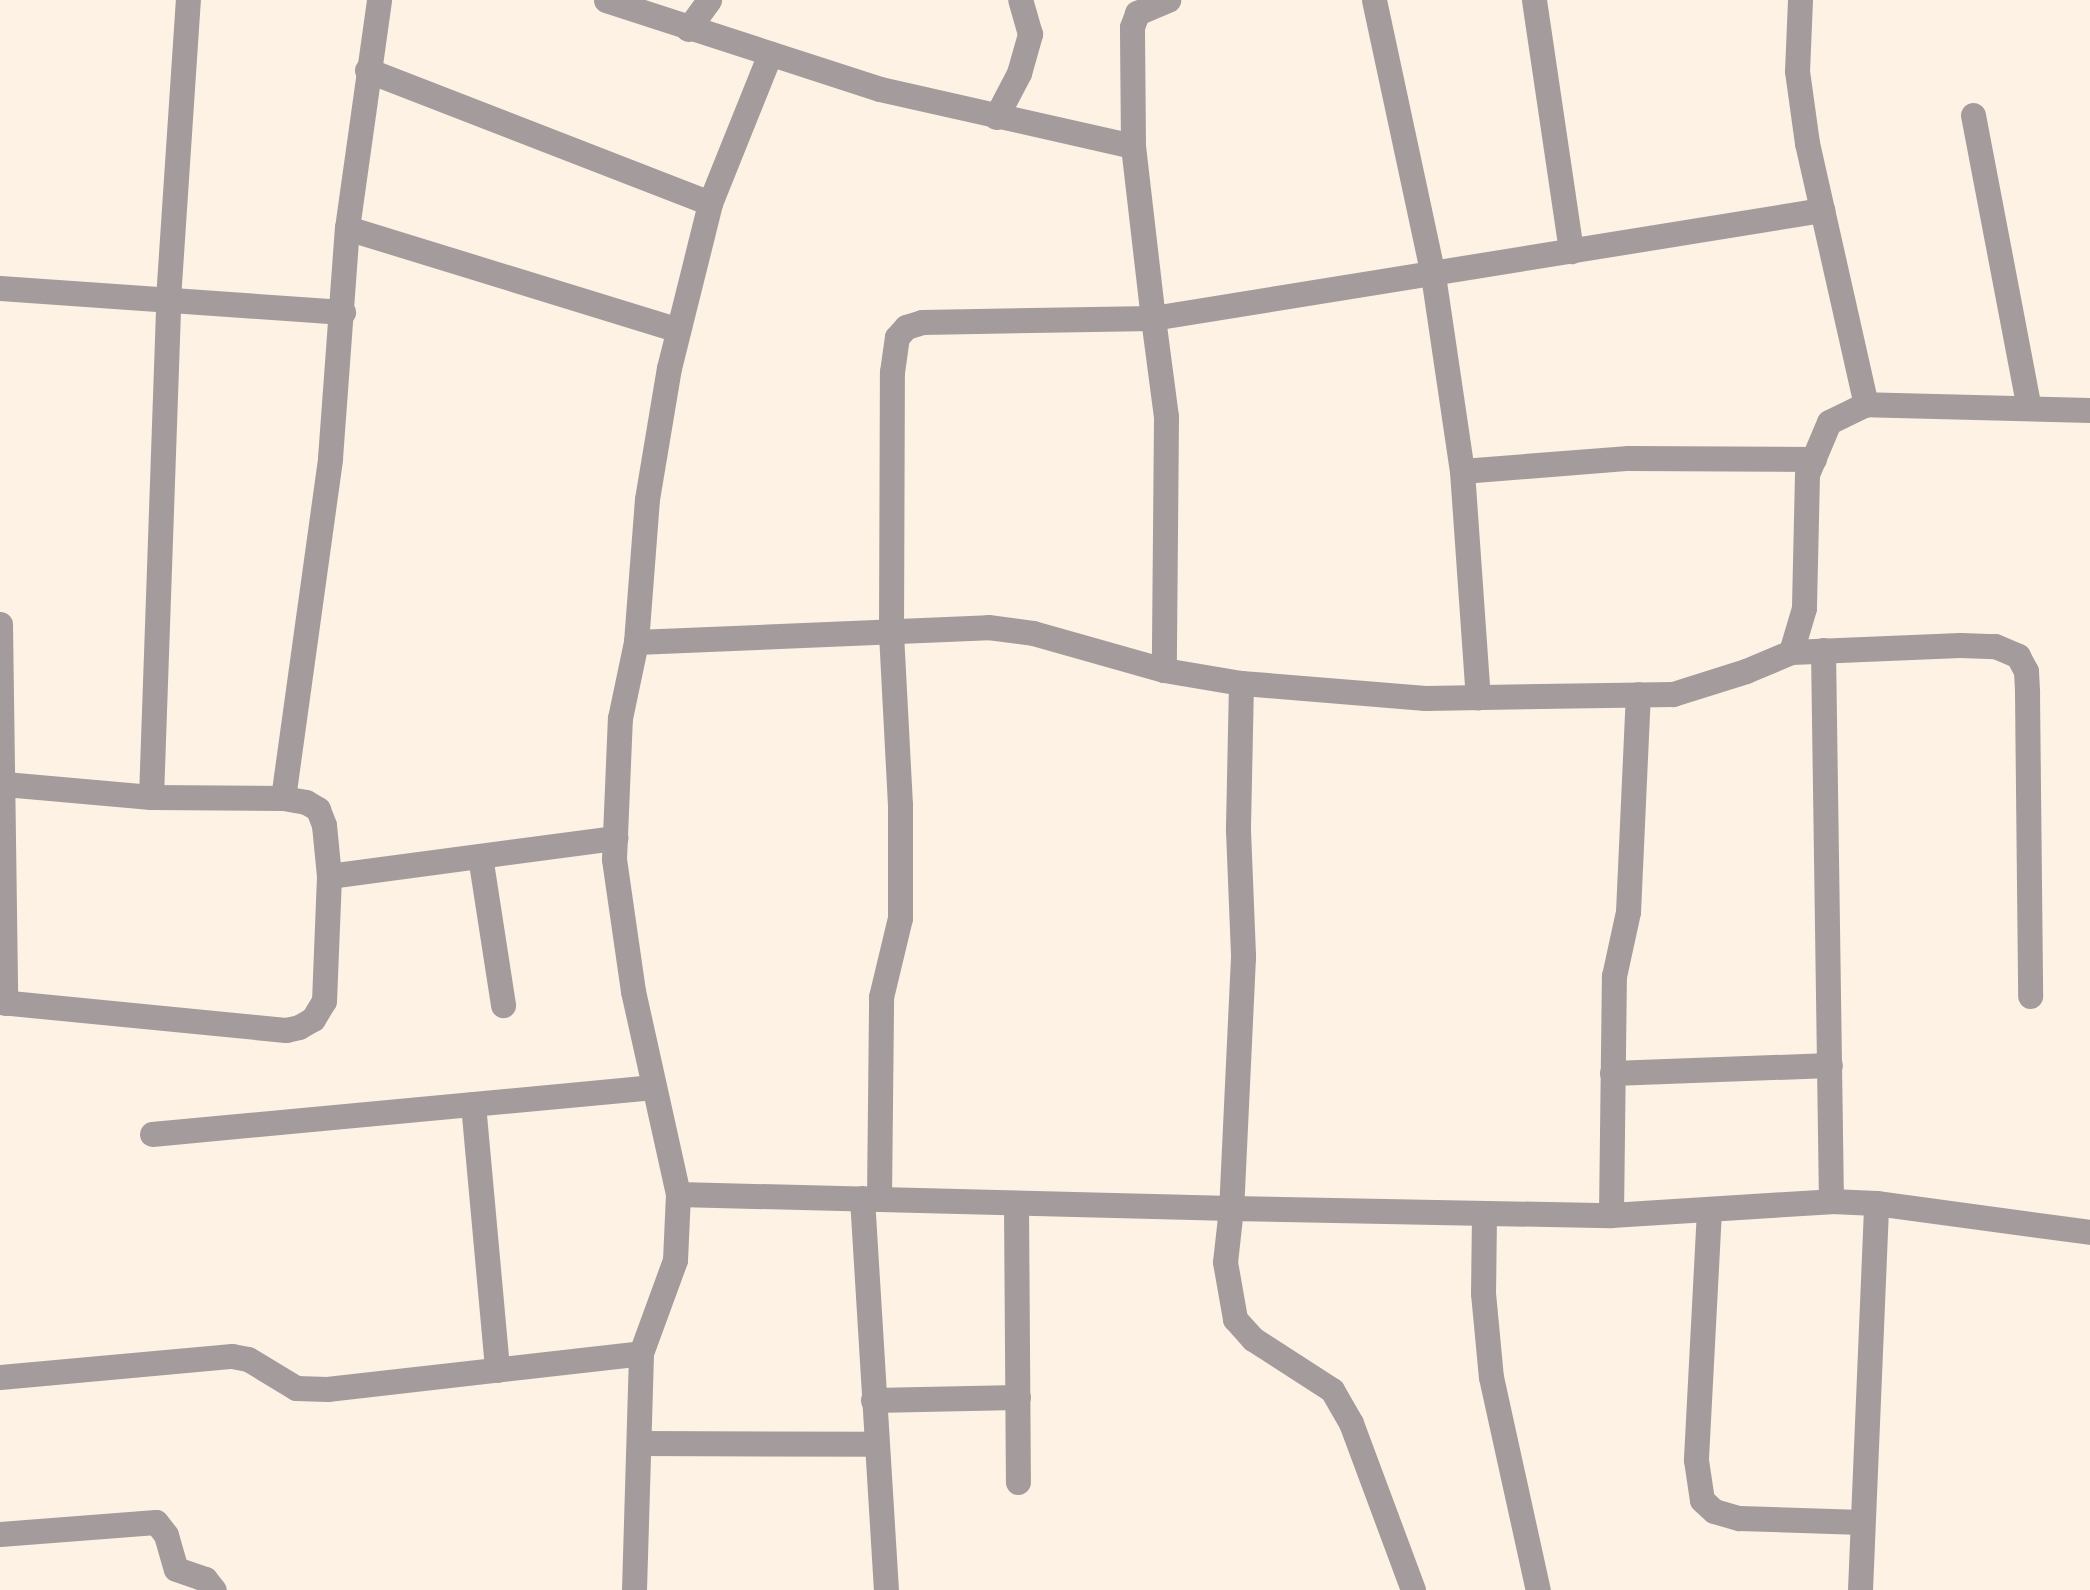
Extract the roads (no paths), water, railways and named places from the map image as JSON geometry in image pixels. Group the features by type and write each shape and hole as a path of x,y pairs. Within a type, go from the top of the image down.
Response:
{"street":[{"path":"151,797 168,299 188,0"},
{"path":"283,798 330,458 346,228 379,0"},
{"path":"606,0 880,89 1133,146"},
{"path":"688,29 709,0"},
{"path":"996,117 1018,73 1030,34 1020,0"},
{"path":"1164,670 1166,417 1133,146 1132,27 1137,13 1168,0"},
{"path":"1374,0 1433,275 1462,472 1478,697"},
{"path":"1534,0 1571,251"},
{"path":"1800,0 1797,71 1822,210 1866,404"},
{"path":"634,1590 641,1354 675,1260 678,1194 632,990 614,838 620,718 636,642 647,499 678,330 710,203 770,54"},
{"path":"368,70 710,203"},
{"path":"1973,115 2029,408"},
{"path":"886,1590 873,1400 871,1199 881,997 900,918 900,805 890,634 892,372 897,337 906,327 922,322 1153,318 1822,210"},
{"path":"346,228 678,330"},
{"path":"0,288 343,312"},
{"path":"1790,652 1804,608 1807,474 1830,422 1866,404 2090,410"},
{"path":"1462,472 1628,458 1814,459"},
{"path":"0,624 5,784 2,1002 286,1030 313,1019 324,1000 329,876 318,809 283,798 151,797 5,784"},
{"path":"636,642 890,634 988,626 1034,632 1164,670 1240,683 1320,693 1478,697 1673,694 1790,652 1995,646 2018,656 2026,671 2030,996"},
{"path":"1824,650 1831,1202"},
{"path":"1240,683 1238,830 1243,956 1225,1262 1235,1319 1252,1339 1332,1390 1351,1424 1412,1590"},
{"path":"1611,1215 1614,976 1628,912 1638,694"},
{"path":"329,876 614,838"},
{"path":"480,856 503,1006"},
{"path":"1612,1074 1830,1065"},
{"path":"152,1134 654,1087"},
{"path":"473,1104 497,1370"},
{"path":"678,1194 1016,1205 1611,1215 1831,1202 1876,1203 2090,1232"},
{"path":"1860,1590 1876,1203"},
{"path":"1016,1205 1018,1482"},
{"path":"1709,1210 1696,1460 1702,1500 1714,1511 1738,1518 1862,1522"},
{"path":"1484,1214 1482,1293 1492,1377 1538,1590"},
{"path":"0,1376 232,1356 248,1359 296,1388 328,1389 641,1354"},
{"path":"873,1400 1018,1397"},
{"path":"639,1443 875,1444"},
{"path":"0,1534 156,1522 166,1536 176,1569 205,1580 214,1590"}]}
